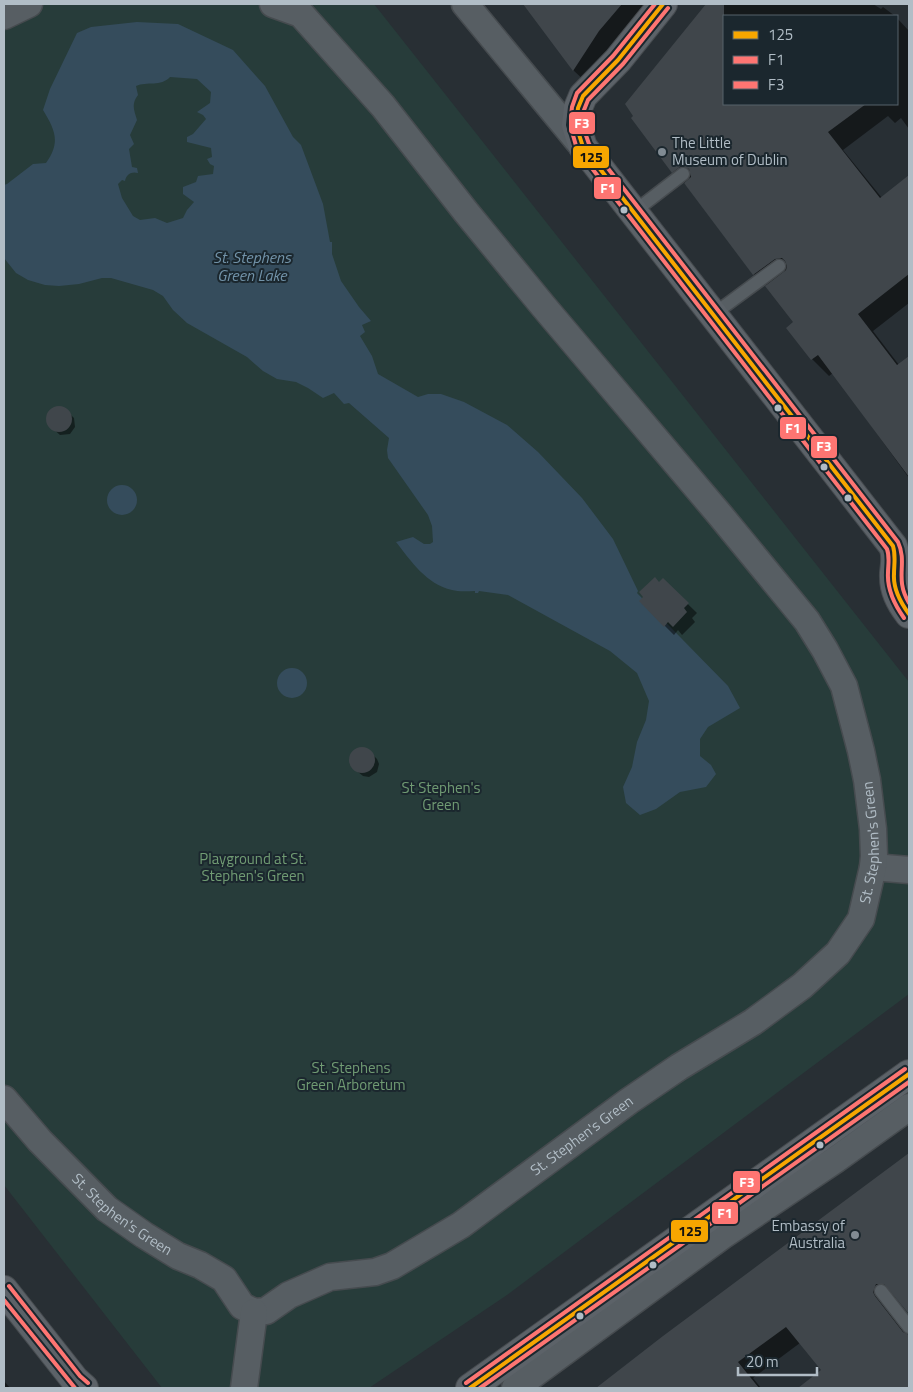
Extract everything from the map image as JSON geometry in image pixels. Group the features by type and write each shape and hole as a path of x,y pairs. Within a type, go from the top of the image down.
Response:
{"main road":[{"path":"663,4 618,60 583,96 576,118 577,132 583,146 893,546 896,553 894,576 898,597 909,614"},
{"path":"470,1388 909,1074"},
{"path":"4,1290 80,1385"}],"street":[{"path":"4,16 29,4"},
{"name":"St. Stephen's Green","path":"4,1099 40,1141 107,1210 178,1256 200,1264 224,1279 242,1306 254,1312 266,1311 289,1295 330,1277 375,1272 392,1266 461,1225 629,1101 679,1067 753,1022 802,986 838,953 861,920 873,867 874,839 867,780 844,686 808,621 496,249 383,106 301,14 273,4"},
{"path":"465,4 583,146"},
{"path":"873,867 909,870"},
{"path":"516,1388 722,1236 836,1160 909,1107"},
{"path":"244,1388 254,1312"}],"lane":[{"path":"635,211 683,174"},
{"path":"714,314 779,266"},
{"path":"882,1291 909,1327"}],"green space":[{"name":"St Stephen's Green","path":"4,4 374,4 909,682 909,994 507,1295 369,1388 162,1388 4,1185"}],"water":[{"name":"St. Stephens Green Lake","path":"137,22 178,24 233,50 265,86 293,137 301,145 323,204 330,242 332,242 332,254 341,281 371,321 362,325 365,332 360,336 372,356 378,374 418,397 428,394 441,394 464,402 507,425 538,452 582,498 613,539 638,591 637,593 728,686 740,708 708,727 700,739 700,756 711,765 716,774 706,787 680,792 656,809 640,815 626,803 623,787 632,767 637,742 646,720 649,701 637,673 610,651 508,595 452,590 434,583 420,571 396,542 413,537 424,544 433,542 432,526 428,515 388,458 389,438 349,403 344,404 334,393 323,398 296,382 277,379 263,371 247,357 187,323 173,310 163,296 153,290 111,278 102,278 79,284 45,285 28,280 16,273 4,258 4,185 33,164 46,163 51,156 54,149 55,136 43,110 50,89 77,33 91,27","holes":["170,77 197,79 211,92 210,103 197,112 206,119 193,134 187,137 187,142 211,148 212,157 207,159 214,166 213,174 198,176 196,182 183,187 183,194 194,202 183,218 167,223 155,218 140,220 133,216 122,198 118,184 122,180 125,181 130,174 138,173 137,168 132,167 129,149 134,144 130,135 137,120 134,107 134,101 138,95 136,86 162,82"]},
{"path":"122,485 133,489 137,500 133,511 122,515 111,511 107,500 111,489"},
{"path":"292,668 298,669 306,677 306,689 298,697 292,698 286,697 278,689 277,683 278,677 286,669"}],"building":[{"path":"523,4 622,4 599,31 573,71"},
{"path":"706,4 724,4 723,105 865,105 828,132 880,198 909,175 909,274 858,314 897,365 909,356 909,477 818,355 811,360 786,328 793,322 765,286 786,270 785,261 782,258 775,259 753,275 684,183 691,177 689,169 681,166 672,173 631,118 633,116 625,104"},
{"path":"59,406 68,410 72,419 68,428 59,432 50,428 46,419 50,410"},
{"path":"655,577 659,582 663,578 689,603 684,608 687,612 673,627 668,622 664,627 639,601 643,597 639,592"},
{"path":"362,747 371,751 375,760 371,769 362,773 353,769 349,760 353,751"},
{"path":"909,1153 909,1314 884,1284 876,1284 873,1292 903,1332 909,1335 909,1388 798,1388 821,1370 786,1327 738,1362 759,1388 596,1388 663,1336"}],"transit line":[{"name":"F1","path":"655,4 613,56 577,93 572,107 570,125 577,149 887,549 890,591 894,602 904,618"},
{"name":"125","path":"663,4 618,60 583,96 578,108 576,125 583,147 893,546 896,590 909,614"},
{"name":"F3","path":"668,8 623,64 588,100 582,124 589,144 898,542 902,557 902,586 909,603"},
{"name":"F3","path":"466,1383 905,1069"},
{"name":"125","path":"470,1388 909,1074"},
{"name":"F1","path":"480,1388 909,1082"},
{"name":"F3","path":"9,1286 80,1376 88,1383"},
{"name":"F1","path":"4,1300 75,1388"}],"place":[{"name":"The Little Museum of Dublin","path":"662,152"},
{"name":"Embassy of Australia","path":"855,1235"}],"park label":[{"name":"Playground at St. Stephen's Green","path":"253,868"},
{"name":"St. Stephens Green Arboretum","path":"351,1076"}]}
